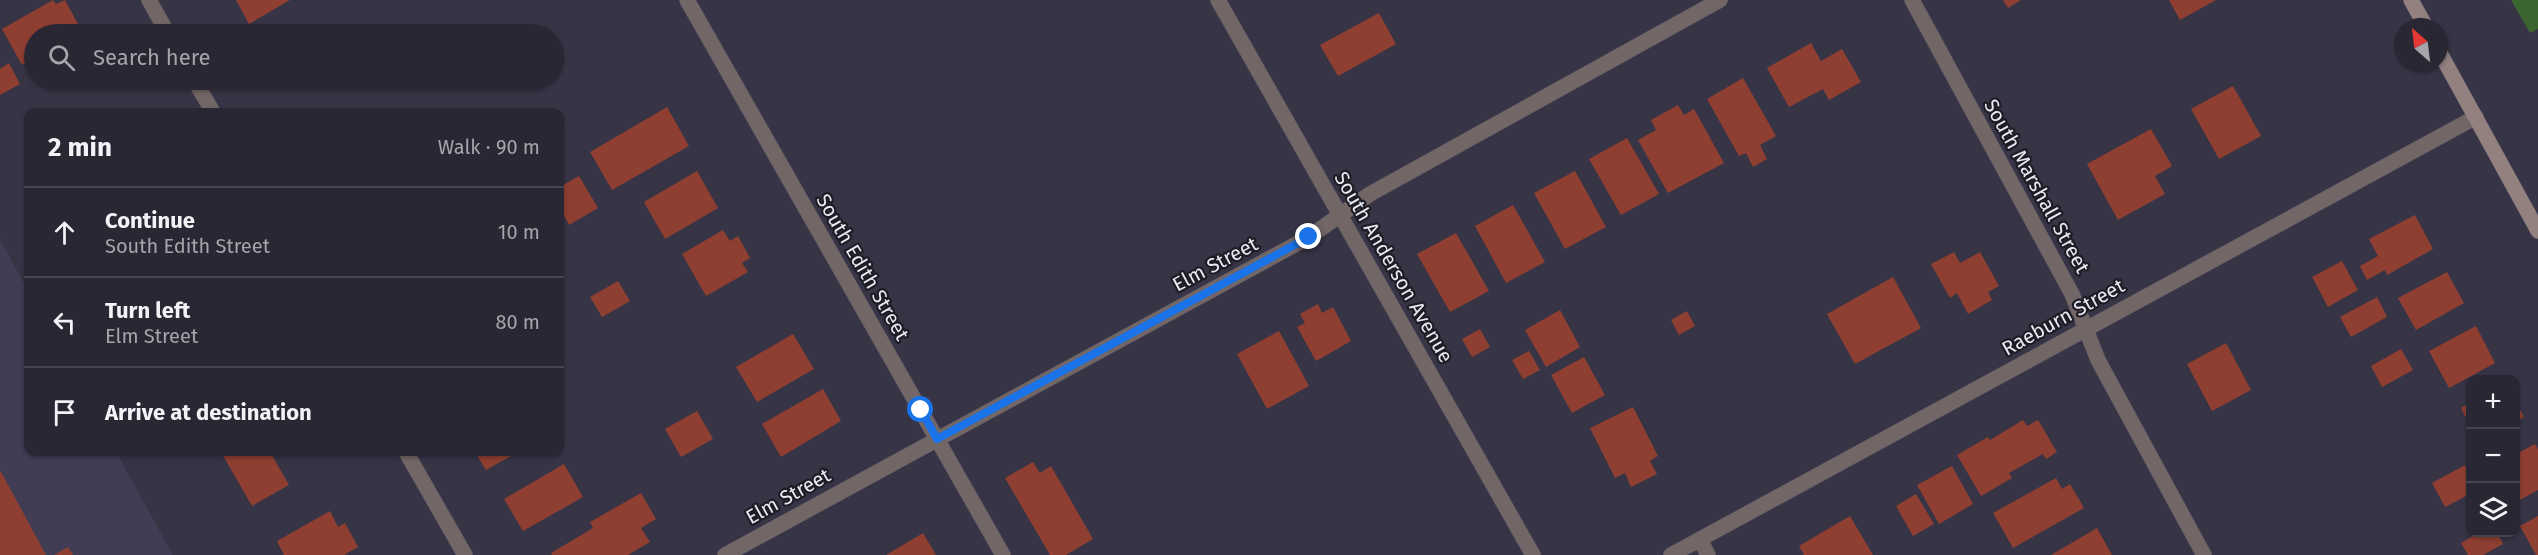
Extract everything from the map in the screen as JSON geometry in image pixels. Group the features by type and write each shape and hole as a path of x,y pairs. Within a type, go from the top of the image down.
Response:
{"main road":[{"path":"2410,0 2421,18"},
{"path":"2448,67 2538,231"}],"street":[{"path":"149,0 162,24"},
{"name":"South Edith Street","path":"687,0 1003,555"},
{"name":"South Anderson Avenue","path":"1218,0 1533,555"},
{"name":"Elm Street","path":"725,555 1309,237 1370,194 1720,0"},
{"name":"South Marshall Street","path":"1912,0 2072,294 2098,360 2204,555"},
{"path":"200,90 211,108"},
{"name":"Raeburn Street","path":"1671,555 2476,117"},
{"path":"408,456 465,555"},
{"path":"1700,539 1708,555"}],"shaded area":[{"path":"0,239 24,284 24,456 118,456 173,555 0,555"}],"green space":[{"path":"2511,0 2538,0 2538,29 2530,33"}],"building":[{"path":"53,0 56,4 65,0 78,24 24,24 24,64 22,65 2,29"},
{"path":"236,0 290,0 249,24"},
{"path":"2003,0 2021,0 2008,8"},
{"path":"2169,0 2216,0 2180,20"},
{"path":"1379,13 1396,44 1338,76 1320,45"},
{"path":"1811,43 1821,61 1842,49 1861,82 1829,100 1823,89 1789,107 1767,68"},
{"path":"9,63 20,84 0,95 0,69"},
{"path":"1743,78 1776,136 1760,145 1767,159 1753,167 1746,153 1739,156 1707,99"},
{"path":"2233,86 2261,136 2219,159 2191,109"},
{"path":"1678,105 1684,115 1694,109 1724,163 1668,193 1638,140 1656,130 1651,120"},
{"path":"667,107 689,146 612,190 590,152"},
{"path":"2151,129 2172,166 2155,176 2165,194 2118,220 2087,164"},
{"path":"1627,138 1659,194 1621,215 1589,159"},
{"path":"697,171 718,208 665,239 644,202"},
{"path":"1575,171 1606,227 1565,249 1534,193"},
{"path":"579,176 598,208 569,225 564,216 564,185"},
{"path":"1513,205 1545,262 1506,283 1475,226"},
{"path":"2415,215 2433,249 2387,275 2385,270 2367,280 2360,266 2378,256 2369,239"},
{"path":"723,230 730,241 738,236 750,258 742,263 748,272 706,296 682,254"},
{"path":"1456,233 1489,291 1450,312 1417,254"},
{"path":"1954,252 1960,263 1980,252 1999,286 1988,292 1992,300 1968,314 1957,293 1950,298 1931,264"},
{"path":"2342,261 2358,290 2328,307 2312,277"},
{"path":"2447,272 2464,303 2416,330 2398,298"},
{"path":"1893,277 1921,328 1855,364 1827,314"},
{"path":"618,281 630,301 602,317 590,297"},
{"path":"2377,297 2387,317 2351,337 2340,317"},
{"path":"1318,304 1322,313 1333,307 1351,341 1316,361 1297,327 1305,323 1300,314"},
{"path":"1560,310 1580,347 1546,367 1525,330"},
{"path":"1687,311 1695,326 1679,335 1671,320"},
{"path":"2476,326 2495,363 2473,375 2466,375 2466,379 2449,388 2429,351"},
{"path":"1480,329 1490,347 1472,357 1462,339"},
{"path":"1279,331 1309,386 1267,409 1237,354"},
{"path":"793,334 814,369 757,402 736,367"},
{"path":"2226,343 2251,390 2212,411 2187,364"},
{"path":"2401,349 2413,370 2382,387 2371,366"},
{"path":"1529,351 1540,370 1523,379 1512,360"},
{"path":"1584,357 1605,395 1572,413 1551,375"},
{"path":"823,389 841,421 781,457 762,424"},
{"path":"2466,405 2466,418 2461,408"},
{"path":"1633,407 1658,456 1650,461 1657,474 1631,487 1625,473 1615,478 1590,428"},
{"path":"697,411 713,439 681,457 665,429"},
{"path":"2023,420 2027,426 2038,420 2057,452 2046,459 2043,454 2009,473 2012,478 1981,496 1957,455 1988,437 1990,440"},
{"path":"2535,444 2538,449 2538,490 2520,500 2520,483 2520,452"},
{"path":"223,456 272,456 289,485 252,506"},
{"path":"477,456 511,456 486,470"},
{"path":"1033,462 1040,473 1051,466 1093,539 1066,555 1050,555 1005,478"},
{"path":"564,464 583,497 523,531 504,499"},
{"path":"2465,465 2466,496 2445,507 2432,483"},
{"path":"1952,466 1973,504 1939,524 1917,485"},
{"path":"0,470 46,555 0,555"},
{"path":"2056,478 2062,489 2070,484 2084,508 2013,548 1993,513"},
{"path":"641,493 656,519 641,528 650,542 628,555 552,555 551,553 593,528 590,522"},
{"path":"1916,494 1934,524 1913,536 1896,506"},
{"path":"330,511 338,527 345,523 358,547 344,555 284,555 277,541"},
{"path":"1850,516 1873,555 1804,555 1799,546"},
{"path":"2538,516 2538,555 2536,555 2520,526"},
{"path":"2097,528 2112,555 2051,555"},
{"path":"923,533 936,555 886,555"},
{"path":"2471,537 2500,537 2503,544 2483,555 2468,555 2461,543"},
{"path":"68,547 73,555 54,555"}],"route":[{"path":"921,410 937,439 1309,237"}]}
